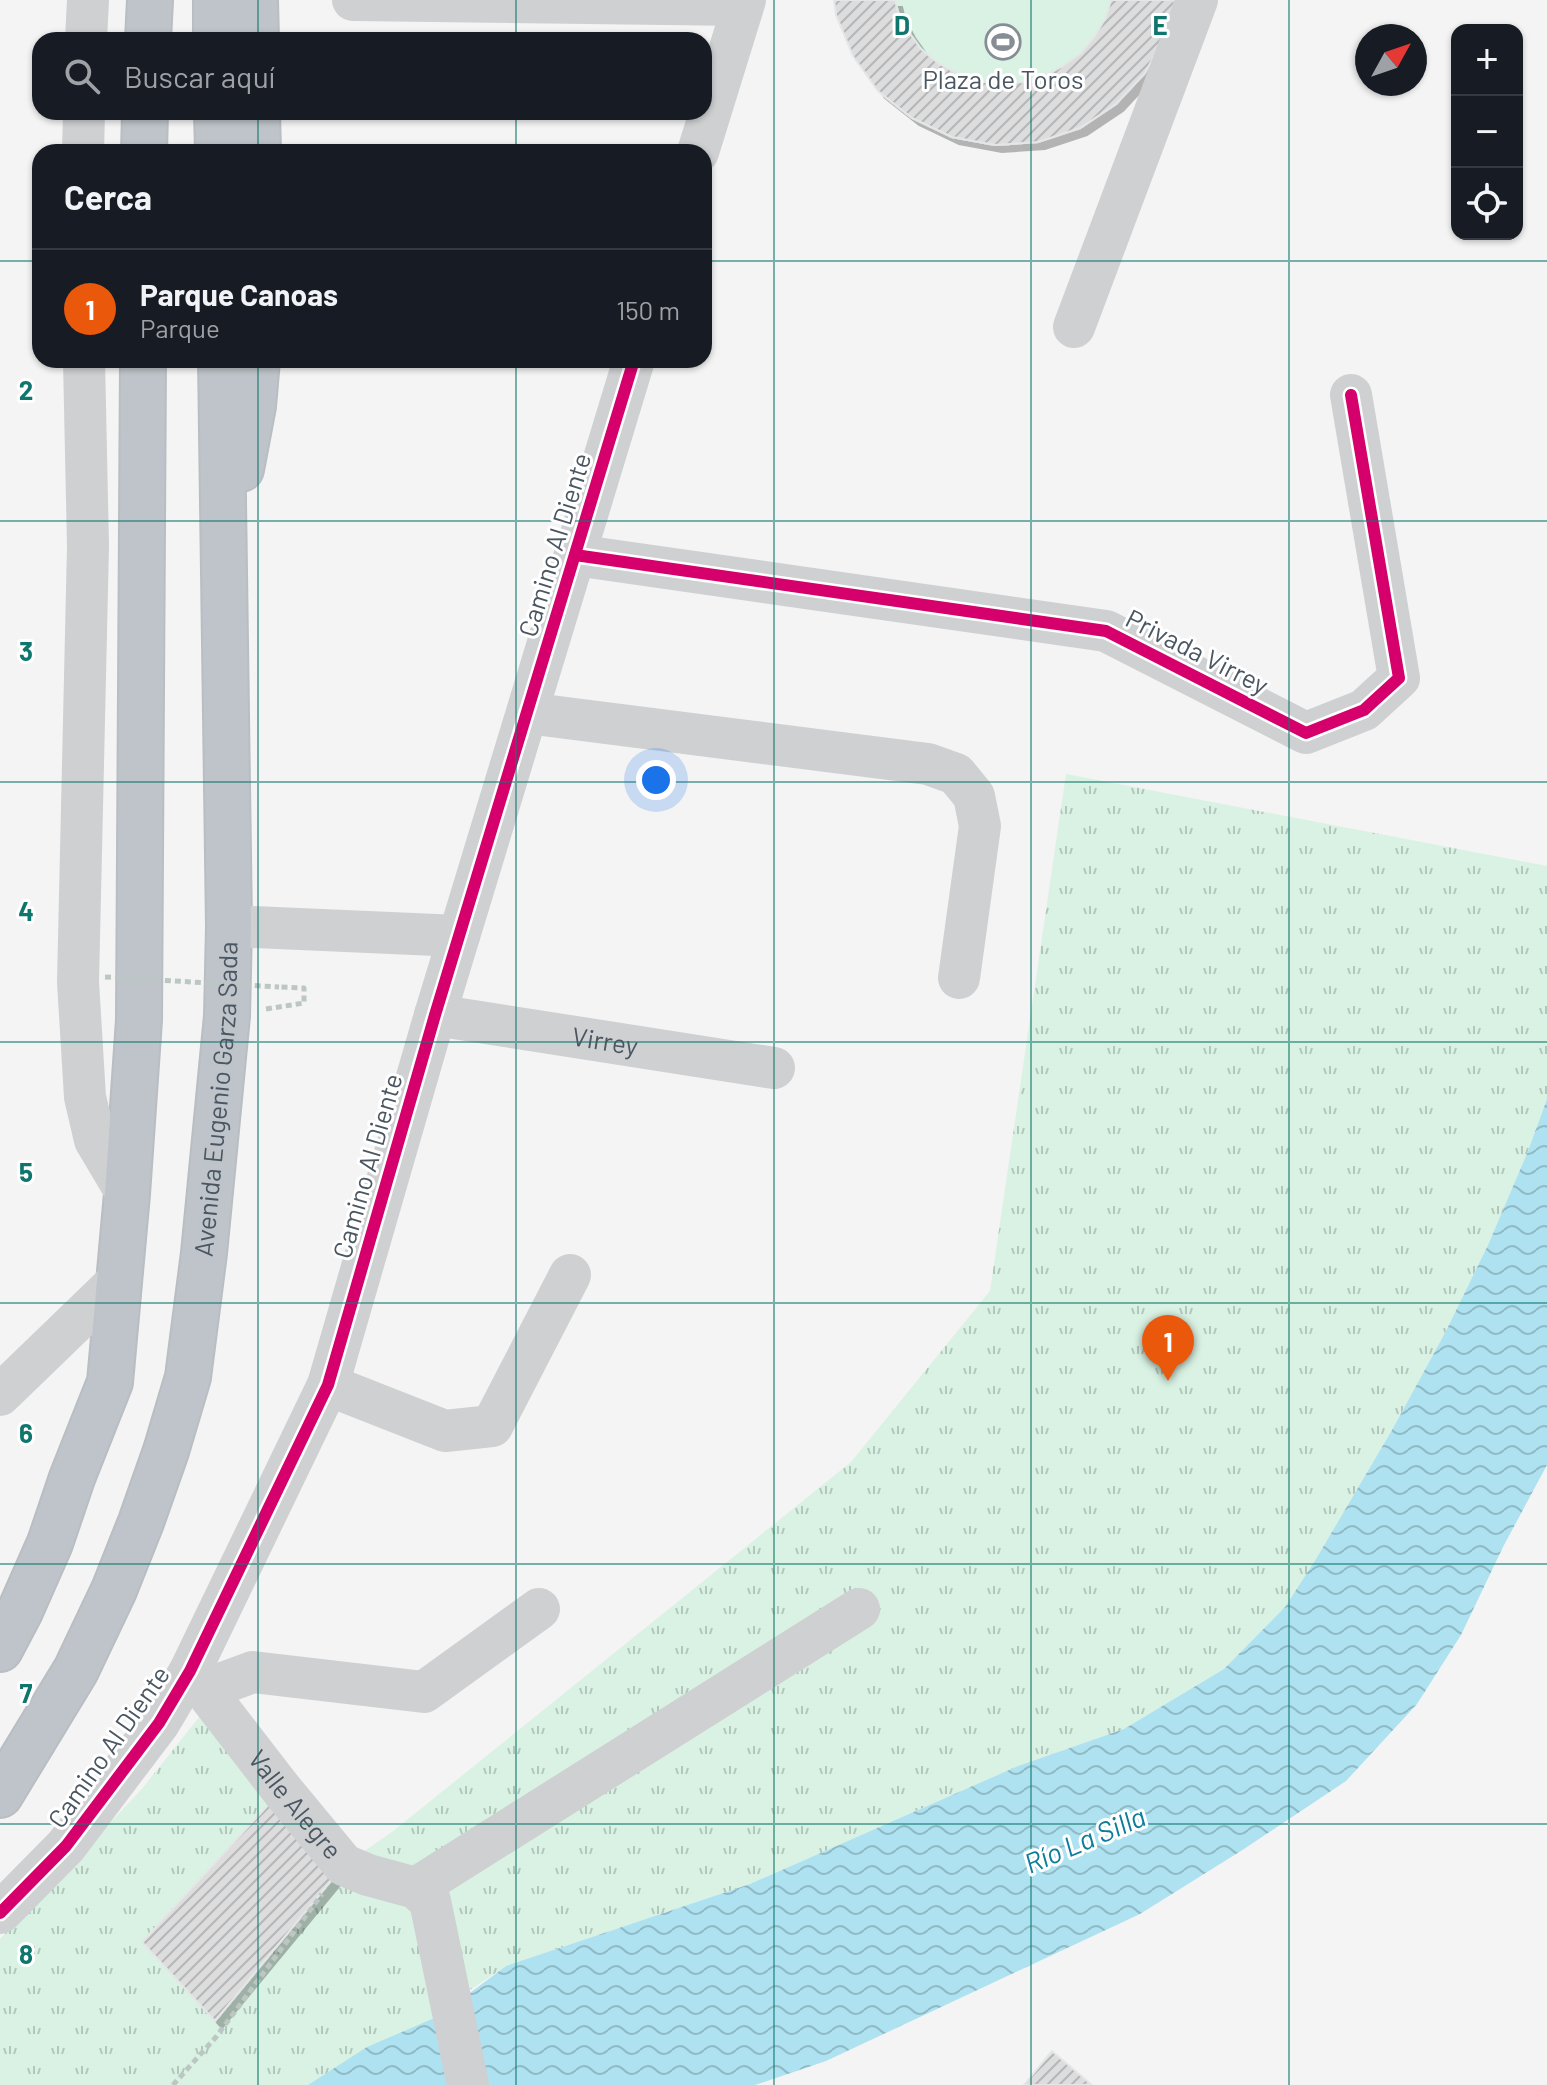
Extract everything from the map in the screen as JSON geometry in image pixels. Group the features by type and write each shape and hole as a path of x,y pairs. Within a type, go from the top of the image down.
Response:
{"highway":[{"path":"148,32 150,0"},
{"path":"216,0 216,32"},
{"path":"255,0 256,32"},
{"path":"144,144 145,120"},
{"path":"217,120 218,144"},
{"path":"257,120 258,144"},
{"path":"0,1649 50,1543 110,1382 139,1020 143,368"},
{"name":"Avenida Eugenio Garza Sada","path":"0,1795 76,1670 114,1590 146,1508 188,1377 204,1253 227,1016 229,926 221,368"},
{"path":"223,516 240,473 253,406 256,368"}],"street":[{"path":"86,32 88,0"},
{"path":"353,0 744,2 712,106"},
{"path":"1074,327 1197,0"},
{"path":"83,144 84,120"},
{"path":"700,144 708,120"},
{"path":"84,368 88,546 79,1014 85,1097 95,1140 127,1194"},
{"name":"Camino Al Diente","path":"0,1913 66,1846 159,1723 197,1680 328,1385 435,1015 632,368"},
{"name":"Privada Virrey","path":"575,555 1106,631 1306,733 1364,710 1399,678 1351,395"},
{"path":"527,713 928,764 956,774 974,796 980,826 959,978"},
{"path":"229,926 459,936"},
{"name":"Virrey","path":"435,1015 774,1068"},
{"path":"328,1385 445,1431 492,1426 570,1275"},
{"path":"0,1395 119,1280"},
{"path":"197,1680 253,1672 424,1692 539,1609"},
{"path":"468,2085 423,1895 859,1609"},
{"name":"Valle Alegre","path":"197,1680 344,1865 423,1895"}],"path":[{"path":"105,977 304,988 304,1003 227,1016"},
{"path":"173,2085 216,2037 344,1865"}],"green space":[{"name":"Plaza de Toros","path":"895,0 1111,0 1093,39 1069,62 1041,76 1011,82 981,81 953,71 928,55 908,31"},
{"path":"1066,774 1547,866 1547,1099 1488,1245 1446,1331 1392,1430 1285,1607 1224,1669 1124,1729 1018,1766 750,1884 506,1966 432,2015 447,2085 0,2085 0,1939 141,1790 204,1711 344,1865 392,1832 851,1462 990,1291"}],"water":[{"name":"Río La Silla","path":"1547,1099 1547,1465 1461,1635 1417,1704 1346,1781 1140,1914 826,2061 755,2085 308,2085 367,2047 439,2016 506,1966 750,1884 1018,1766 1124,1729 1224,1669 1285,1607 1392,1430 1488,1245"}],"building":[{"path":"834,0 895,0 908,31 921,49 938,63 958,74 1000,84 1044,76 1081,53 1106,17 1111,0 1175,0 1166,34 1145,73 1116,104 1080,128 1038,142 995,145 952,137 912,118 878,91 853,56 836,15"},
{"path":"282,1790 344,1865 215,2021 142,1942"},
{"path":"1052,2051 1092,2085 1024,2085"}],"cycle path":[{"path":"0,1913 66,1846 159,1723 190,1671 328,1385 435,1015 632,368"},
{"path":"575,555 1106,631 1306,733 1364,710 1399,678 1351,395"}],"place":[{"name":"Plaza de Toros","path":"1003,42"},
{"name":"Parque Canoas","path":"1168,1381"}]}
